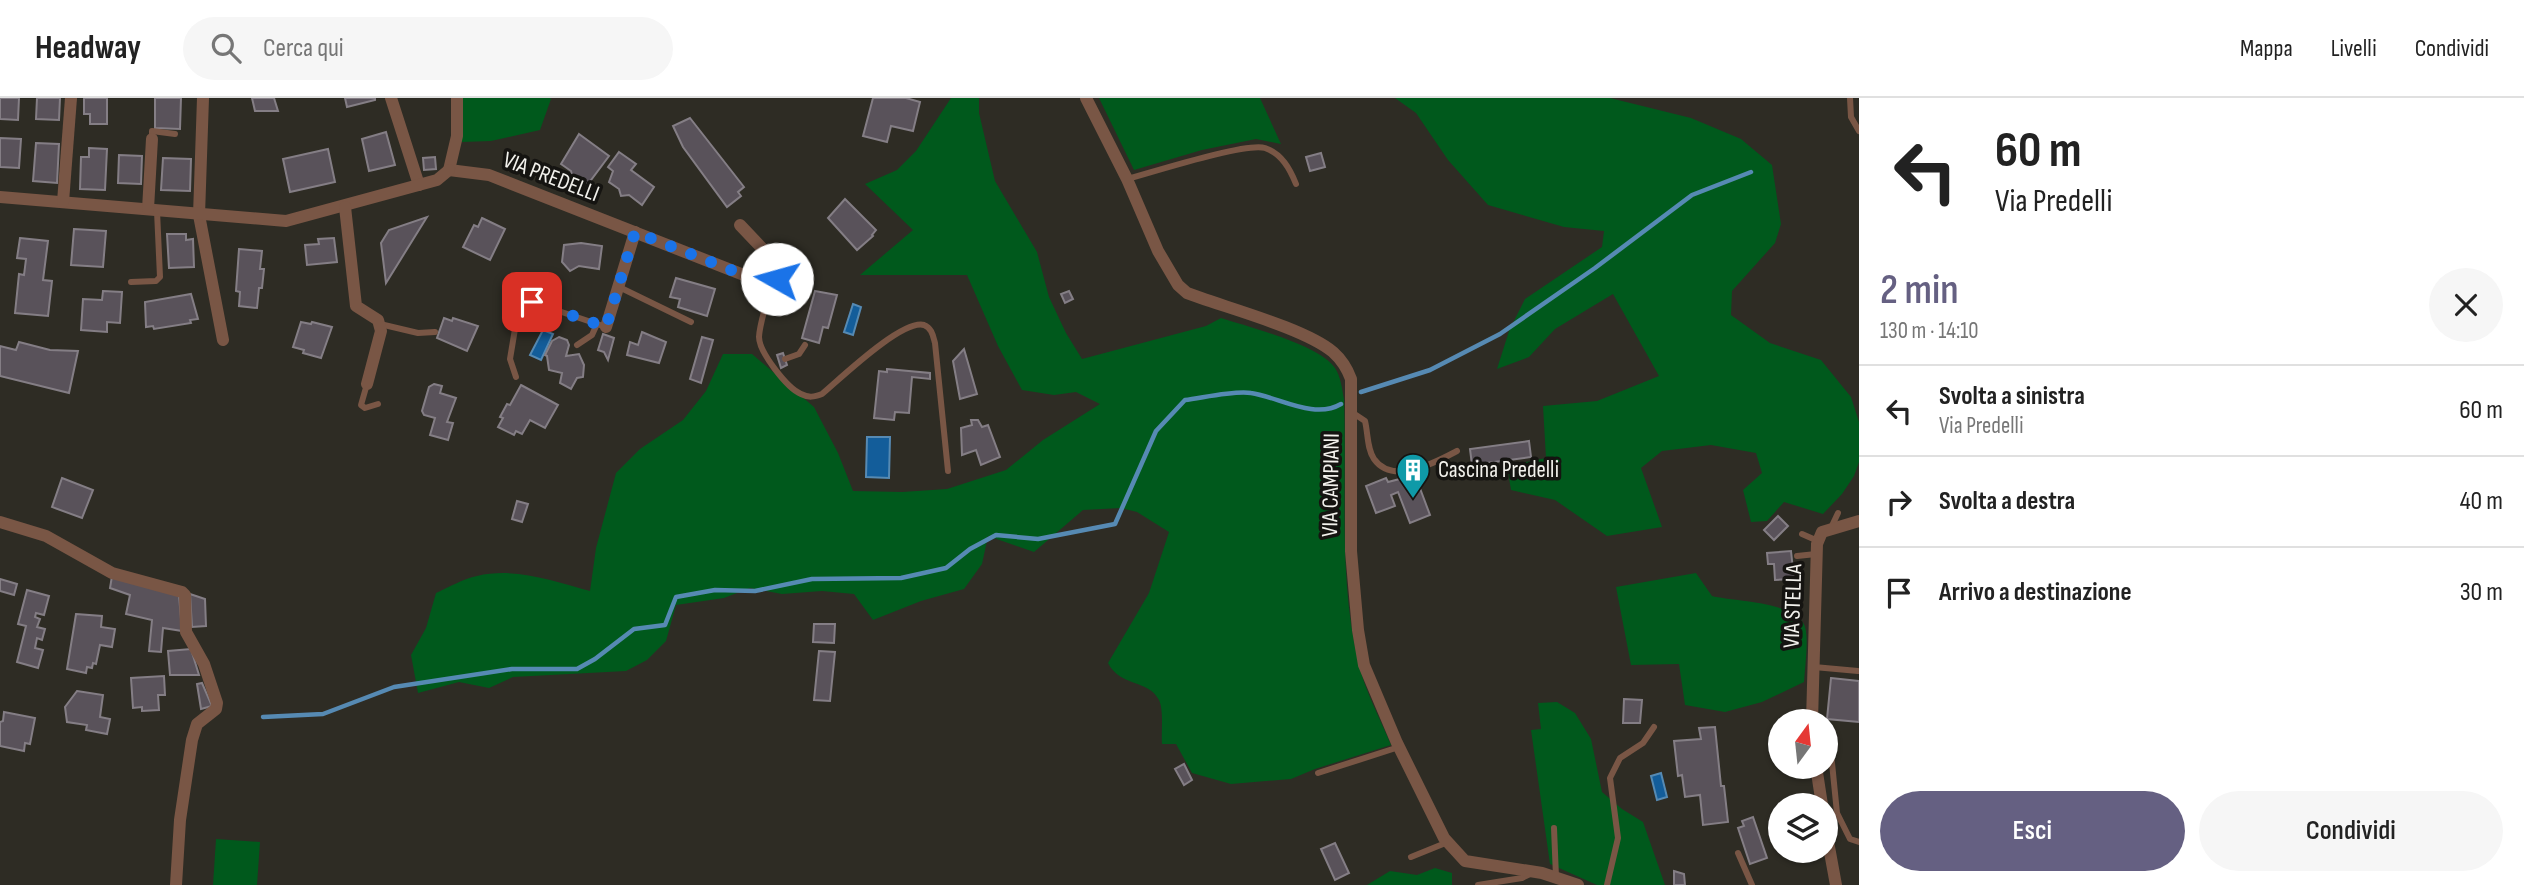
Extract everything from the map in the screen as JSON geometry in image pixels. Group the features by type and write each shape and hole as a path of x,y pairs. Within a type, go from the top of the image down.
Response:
{"street":[{"path":"63,202 71,98"},
{"path":"203,98 199,215 223,340"},
{"path":"391,98 419,185"},
{"path":"0,197 286,221 437,180 449,170 457,136 457,98"},
{"name":"VIA CAMPIANI","path":"1086,98 1158,251 1178,285 1187,293 1294,332 1331,350 1345,364 1352,379 1351,551 1364,665 1399,747 1448,842 1465,861 1534,872 1578,885"},
{"path":"152,139 152,210"},
{"name":"VIA PREDELLI","path":"449,170 489,174 769,283"},
{"path":"345,207 356,306 378,320 381,331 367,384"},
{"path":"740,225 778,265 777,279 769,283"},
{"path":"602,326 619,287 635,232"},
{"path":"0,522 46,536 112,573 185,595 186,632 204,664 218,704 216,709 197,724 192,740 180,820 176,885"},
{"name":"VIA STELLA","path":"1812,709 1818,541 1822,532 1859,522"},
{"path":"1832,863 1836,885"}],"lane":[{"path":"1850,98 1851,117 1859,131"},
{"path":"152,139 152,131 175,134"},
{"path":"1126,179 1213,155 1258,147 1278,156 1290,169 1296,184"},
{"path":"131,282 156,281 160,276 152,210"},
{"path":"769,283 769,298 759,337 760,350 794,390 811,397 822,394 878,345 912,325 925,325 931,330 935,343 948,471"},
{"path":"619,287 691,322"},
{"path":"516,377 510,359 515,329 523,306 532,302 602,326 577,345"},
{"path":"380,324 418,333 435,332"},
{"path":"771,363 799,354 805,345"},
{"path":"367,384 361,405 365,408 378,404"},
{"path":"1353,413 1365,421 1370,450 1381,466 1397,471 1427,467 1457,451"},
{"path":"1830,530 1839,513"},
{"path":"1802,534 1818,541"},
{"path":"1797,556 1816,554"},
{"path":"1812,666 1858,671"},
{"path":"1607,885 1618,838 1610,778 1620,758 1643,743 1654,727"},
{"path":"1318,773 1399,747"},
{"path":"1834,779 1837,813 1850,839 1859,842"},
{"path":"1554,828 1556,877"},
{"path":"1411,857 1448,842"},
{"path":"1738,853 1752,885"},
{"path":"1478,885 1522,878 1534,872"}],"green space":[{"path":"462,98 551,99 540,130 491,141 462,142"},
{"path":"951,98 979,98 979,113 995,181 1037,252 1049,297 1082,359 1206,326 1221,318 1300,344 1335,368 1344,399 1346,563 1352,629 1364,682 1391,745 1291,779 1231,784 1192,773 1176,744 1162,744 1161,710 1154,693 1119,676 1108,663 1149,593 1169,532 1137,512 1121,508 1083,510 1034,552 988,536 982,564 964,589 921,601 873,620 854,594 822,591 782,594 750,588 724,598 676,605 666,641 647,660 626,671 513,677 489,688 459,682 418,693 411,655 426,628 436,593 472,577 505,573 534,576 590,591 596,548 616,473 640,449 683,420 706,391 723,354 752,354 814,407 838,453 853,491 947,489 1006,470 1043,440 1100,404 1076,392 1054,395 1022,390 998,346 967,275 860,275 913,230 865,184 897,170 916,151"},
{"path":"1099,98 1260,98 1281,144 1256,139 1202,150 1134,170"},
{"path":"1395,98 1610,98 1691,118 1741,139 1772,165 1781,224 1775,243 1732,291 1731,315 1770,343 1821,360 1851,397 1859,422 1859,462 1854,476 1842,494 1823,514 1784,502 1767,521 1751,522 1743,490 1762,473 1756,453 1711,445 1662,451 1641,468 1662,527 1607,536 1555,500 1511,490 1507,466 1546,458 1543,406 1597,401 1659,376 1613,294 1555,329 1529,357 1497,369 1509,331 1525,299 1602,247 1604,231 1564,227 1488,205 1448,160 1416,113"},
{"path":"1696,573 1712,596 1781,608 1802,621 1807,637 1804,682 1762,702 1725,712 1685,705 1679,664 1631,665 1616,587"},
{"path":"1557,702 1575,713 1591,739 1602,792 1643,822 1665,885 1597,885 1550,864 1531,730 1541,729 1538,703"},
{"path":"216,839 260,842 257,885 213,885"},
{"path":"1435,868 1452,873 1452,885 1367,885 1390,871 1417,875"}],"water":[{"path":"853,304 861,307 853,335 844,332"},
{"path":"543,330 553,334 541,360 530,355"},
{"path":"867,437 890,437 889,478 866,477"},
{"path":"1661,773 1667,797 1657,800 1651,776"}],"building":[{"path":"0,98 19,98 18,120 0,119"},
{"path":"37,98 60,98 59,120 36,119"},
{"path":"84,98 107,98 107,124 90,124 90,114 84,114"},
{"path":"155,98 181,98 180,129 155,128"},
{"path":"252,98 274,98 278,111 255,111"},
{"path":"345,98 375,98 375,100 347,107"},
{"path":"873,98 906,98 920,102 913,131 891,126 887,142 863,136"},
{"path":"690,118 744,187 738,192 741,196 727,207 683,147 673,126"},
{"path":"386,132 395,165 369,171 362,139"},
{"path":"579,134 609,156 588,184 581,179 573,179 571,171 561,164"},
{"path":"0,138 21,139 19,168 0,167"},
{"path":"36,143 59,144 57,183 33,181"},
{"path":"89,148 107,149 105,190 80,189 81,157 89,157"},
{"path":"328,149 335,182 290,192 283,159"},
{"path":"619,152 636,164 631,170 654,187 642,205 629,195 621,196 619,189 609,182 613,171 608,167"},
{"path":"1321,153 1325,167 1310,171 1306,157"},
{"path":"119,155 142,156 141,184 118,183"},
{"path":"435,157 436,169 424,170 423,158"},
{"path":"163,158 191,159 190,191 161,190"},
{"path":"845,199 876,230 857,250 828,218"},
{"path":"427,217 386,283 381,243 389,230"},
{"path":"482,218 505,229 490,260 463,247 474,225 478,227"},
{"path":"74,229 106,231 103,267 71,265"},
{"path":"167,234 186,234 186,240 193,239 194,267 169,268"},
{"path":"20,238 48,241 43,280 52,281 48,316 15,313 19,274 24,275 26,259 17,258"},
{"path":"334,238 337,262 307,265 305,245 319,244 318,239"},
{"path":"581,243 602,246 599,269 579,266 570,271 562,262 564,245"},
{"path":"239,249 262,251 260,269 264,269 257,308 239,306 240,292 236,291"},
{"path":"676,278 715,289 707,316 678,307 680,299 670,297"},
{"path":"103,291 122,292 120,323 107,322 107,332 81,330 83,299 102,300"},
{"path":"815,291 837,295 828,328 823,327 819,343 802,338"},
{"path":"1069,291 1073,299 1065,303 1061,294"},
{"path":"191,294 198,319 190,320 191,323 154,329 153,326 146,327 145,302"},
{"path":"444,318 478,326 467,351 437,338"},
{"path":"301,322 332,327 321,358 293,347"},
{"path":"642,332 666,342 659,363 627,355 630,342 638,345"},
{"path":"603,334 614,338 608,360 604,352 598,350"},
{"path":"559,337 567,340 569,345 566,356 579,354 584,365 583,377 577,378 571,389 560,383 562,373 549,370 545,355 552,341"},
{"path":"702,337 713,340 701,383 690,379"},
{"path":"19,342 50,350 78,351 69,393 0,376 0,346 16,350"},
{"path":"964,349 977,394 960,399 953,361"},
{"path":"783,353 787,365 781,368 777,355"},
{"path":"887,369 930,373 930,379 912,377 909,413 895,412 894,420 874,418 879,371 887,372"},
{"path":"434,384 442,386 440,393 456,398 447,422 453,423 448,440 430,435 435,418 424,415 422,411 429,387"},
{"path":"521,385 558,405 545,428 530,420 522,434 516,431 514,435 498,427 507,404 510,405"},
{"path":"971,420 978,420 982,427 988,425 1000,457 981,465 976,450 962,455 961,428 972,425"},
{"path":"1529,441 1531,457 1472,465 1470,449"},
{"name":"Cascina Predelli","path":"1415,475 1430,515 1410,523 1398,492 1391,495 1395,506 1376,513 1366,486 1386,478 1388,482"},
{"path":"62,478 93,490 82,518 52,507"},
{"path":"517,501 528,504 522,522 512,519"},
{"path":"1778,516 1788,526 1774,540 1764,530"},
{"path":"1791,551 1794,579 1775,580 1774,564 1768,564 1767,553"},
{"path":"112,576 179,595 182,631 163,628 161,652 149,651 152,620 126,614 130,595 110,588"},
{"path":"0,579 17,584 14,595 0,591"},
{"path":"27,590 49,596 44,615 36,613 35,617 40,619 37,627 45,629 42,640 37,638 35,648 43,650 38,668 17,662 26,626 18,624"},
{"path":"190,594 205,599 206,626 192,627"},
{"path":"76,614 102,616 101,627 115,629 112,647 100,645 96,664 93,663 92,668 87,667 86,673 67,669"},
{"path":"814,624 835,624 834,643 813,642"},
{"path":"191,649 199,675 170,675 168,651"},
{"path":"819,651 835,652 830,701 814,700"},
{"path":"164,676 165,695 158,695 159,710 142,711 142,707 133,708 131,678"},
{"path":"1831,678 1859,681 1859,722 1838,720 1838,709 1828,709"},
{"path":"202,683 212,706 201,709 197,684"},
{"path":"77,691 103,695 100,717 110,719 107,734 86,730 87,725 67,722 65,707"},
{"path":"1624,699 1642,700 1640,723 1623,723"},
{"path":"4,712 35,718 30,744 25,743 24,751 0,746 0,722 3,721"},
{"path":"1715,727 1728,822 1703,825 1700,795 1685,797 1682,775 1678,776 1674,741 1701,739 1699,728"},
{"path":"1184,764 1192,780 1184,785 1175,769"},
{"path":"1753,817 1767,858 1750,864 1738,828 1744,826 1742,821"},
{"path":"1335,843 1349,873 1335,880 1321,849"},
{"path":"1674,871 1684,874 1685,885 1674,885"}],"waterway":[{"path":"1361,392 1430,370 1500,334 1595,268 1692,195 1751,172"},
{"path":"263,717 323,714 394,687 512,669 577,669 595,659 634,629 665,625 676,597 715,590 755,591 812,579 901,578 946,568 970,549 996,535 1038,539 1115,524 1156,431 1185,400 1244,392 1308,409 1319,410 1341,404"}],"place":[{"name":"Cascina Predelli","path":"1413,500"}],"route":[{"path":"532,302 606,327 635,232 764,283 777,279"}]}
